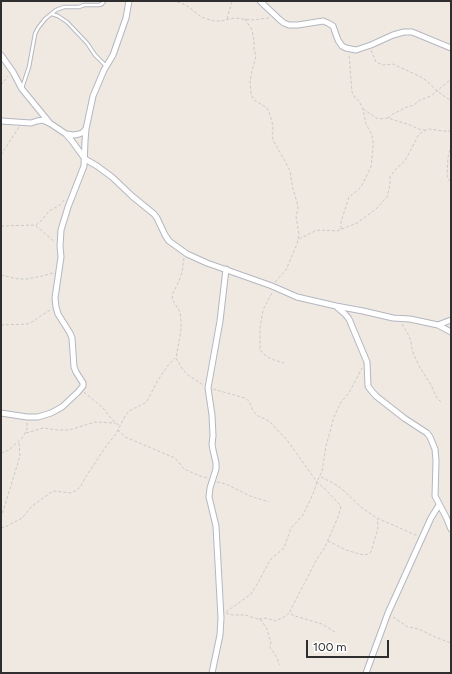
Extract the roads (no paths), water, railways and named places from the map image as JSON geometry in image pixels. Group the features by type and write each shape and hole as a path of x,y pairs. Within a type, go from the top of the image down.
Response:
{"street":[{"path":"1,413 38,417 58,411 81,389 83,383 76,372 73,363 72,338 58,314 56,307 55,298 61,257 61,230 65,215 84,168 84,141 93,96 106,66 112,58 118,44 126,18 129,1"},
{"path":"260,1 284,23 289,25 323,21 328,23 333,26 342,46 348,49 356,50 404,32 412,32 451,48"},
{"path":"1,55 13,72 22,89 51,124"},
{"path":"1,121 31,123 43,120 66,134 84,159 112,177 154,214 158,218 165,235 170,241 187,254 297,297 393,318 410,319 438,325 451,332"},
{"path":"66,134 79,134 86,129"},
{"path":"212,673 220,635 221,618 216,526 209,497 216,469 216,463 212,444 212,415 208,388 226,269"},
{"path":"336,306 349,318 366,359 368,368 368,386 370,389 376,396 404,418 427,433 430,437 435,450 436,461 435,496 451,529"},
{"path":"438,325 451,320"},
{"path":"366,673 388,613 434,512 439,505"}],"lane":[{"path":"22,89 30,67 35,34 45,19 56,10 84,5 99,5 104,1"},
{"path":"52,14 67,22 106,66"}]}
